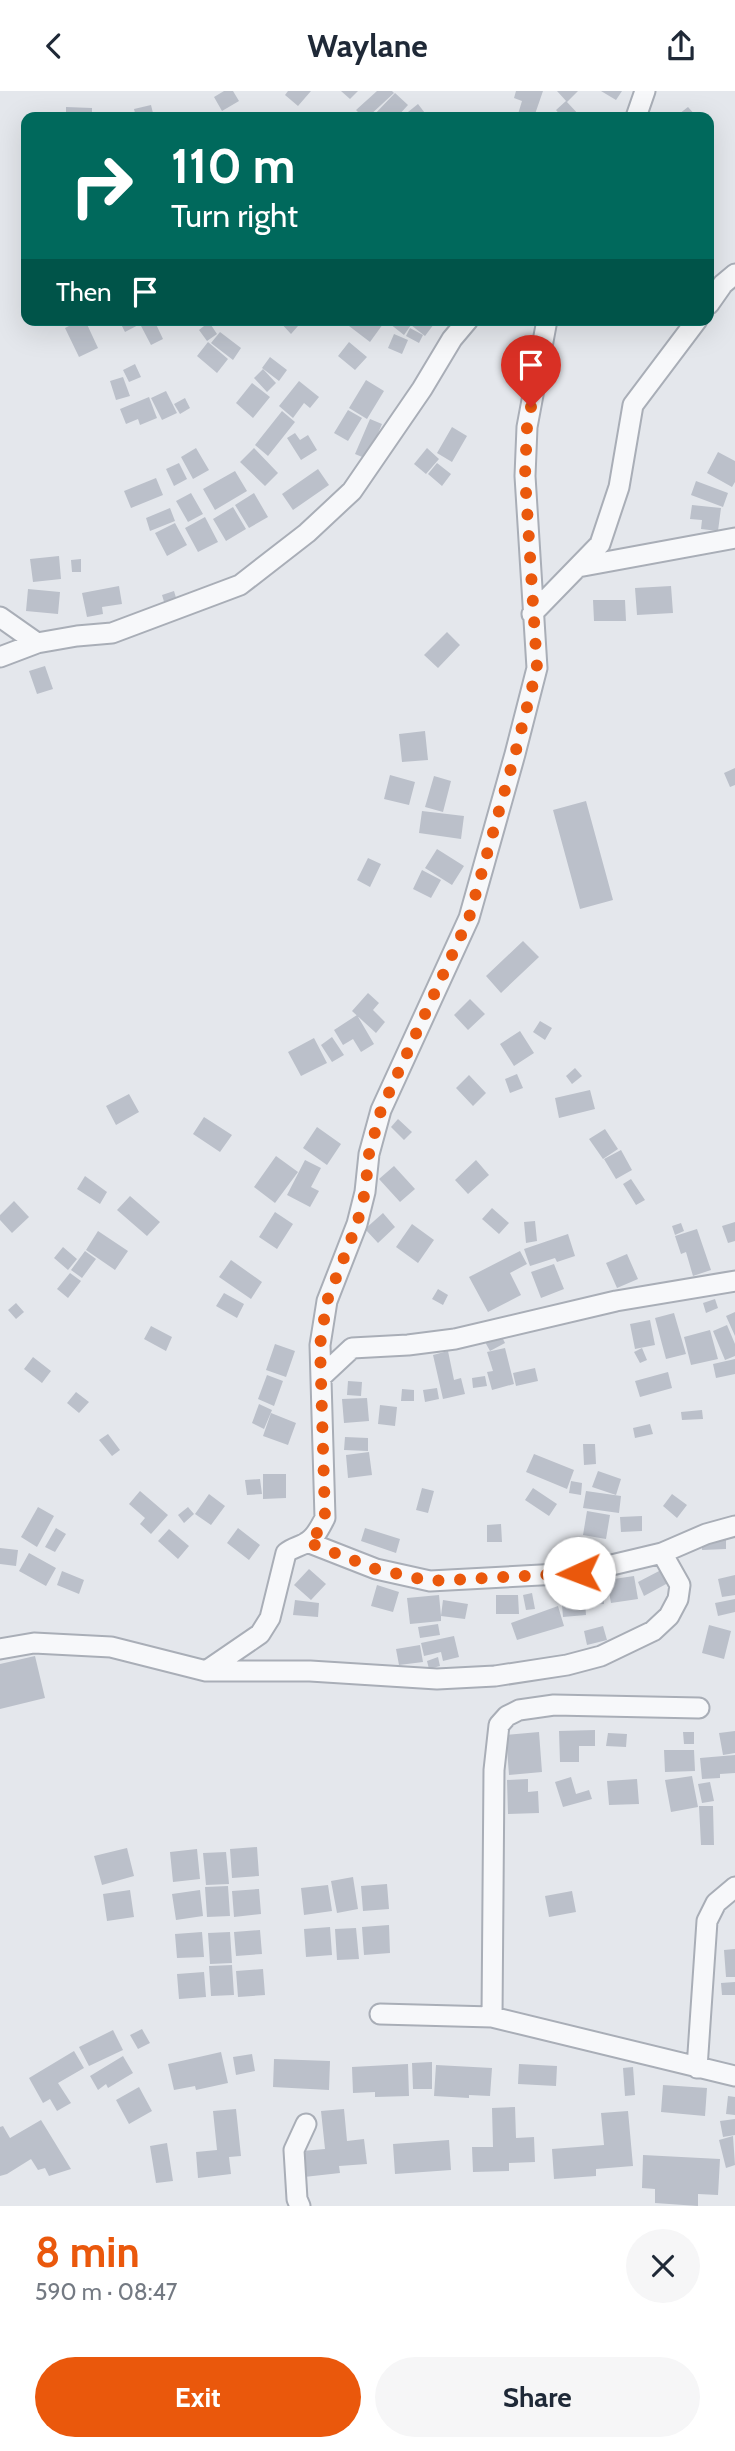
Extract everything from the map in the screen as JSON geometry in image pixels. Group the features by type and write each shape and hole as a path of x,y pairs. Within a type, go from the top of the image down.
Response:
{"street":[{"path":"638,112 645,91"},
{"path":"714,297 735,274"},
{"path":"0,657 37,643 112,633 240,585 307,533 352,491 463,326"},
{"path":"206,1671 260,1634 270,1618 286,1553 307,1542 318,1532 325,1518 320,1345 327,1301 357,1224 365,1192 369,1154 381,1110 469,918 537,668 525,476 527,427 546,326"},
{"path":"532,614 600,544 619,487 633,405 692,326"},
{"path":"578,566 735,538"},
{"path":"0,617 37,643"},
{"path":"321,1377 352,1348 455,1339 616,1301 735,1281"},
{"path":"307,1542 376,1569 430,1581 579,1573 662,1553 706,1534 735,1526"},
{"path":"0,1649 34,1643 111,1647 206,1671 310,1671 437,1679 495,1676 601,1657 653,1631 668,1616 678,1599 680,1585 662,1553"},
{"path":"492,2017 494,1770 499,1725 519,1710 554,1705 699,1708"},
{"path":"697,2068 707,1921 716,1903 735,1887"},
{"path":"380,2014 492,2017 735,2076"},
{"path":"300,2206 297,2199 294,2150 306,2124"}],"building":[{"path":"224,91 233,91 239,101 222,111 214,97"},
{"path":"288,91 311,91 298,106 285,95"},
{"path":"341,91 358,91 350,99"},
{"path":"377,91 394,93 373,112 356,110"},
{"path":"516,91 543,91 536,112 519,112 522,101 514,98"},
{"path":"557,91 578,91 567,102"},
{"path":"601,91 622,91 616,100"},
{"path":"395,93 408,105 402,112 377,112"},
{"path":"566,101 576,112 558,112 556,110"},
{"path":"418,104 424,112 408,112"},
{"path":"151,105 153,112 135,112 134,109"},
{"path":"66,107 92,108 92,112 66,112"},
{"path":"88,326 98,348 79,357 65,328"},
{"path":"122,326 136,326 125,332"},
{"path":"141,326 157,326 163,339 151,345"},
{"path":"204,326 212,326 217,334 207,341 199,330"},
{"path":"284,326 298,326 291,334"},
{"path":"349,326 382,326 370,342"},
{"path":"393,326 410,326 404,335"},
{"path":"412,326 432,326 425,336"},
{"path":"410,328 423,335 419,343 406,336"},
{"path":"220,332 241,348 233,360 211,343"},
{"path":"394,334 408,340 402,354 388,348"},
{"path":"208,342 228,359 217,373 197,356"},
{"path":"349,342 367,357 355,370 338,356"},
{"path":"270,357 287,370 279,381 262,368"},
{"path":"135,364 141,377 129,382 123,370"},
{"path":"263,369 276,383 267,392 254,378"},
{"path":"123,377 130,396 116,400 110,381"},
{"path":"366,380 384,391 367,419 349,408"},
{"path":"299,381 319,397 310,408 304,403 293,418 279,406"},
{"path":"252,383 270,397 253,418 236,403"},
{"path":"166,391 177,413 162,420 151,398"},
{"path":"149,397 157,418 140,425 138,419 126,424 120,409"},
{"path":"185,398 190,408 180,414 174,404"},
{"path":"348,410 362,418 348,441 334,433"},
{"path":"282,411 295,422 268,456 255,445"},
{"path":"370,419 382,424 367,459 355,454"},
{"path":"452,427 467,436 452,462 437,453"},
{"path":"295,433 300,440 308,435 317,450 301,460 287,438"},
{"path":"196,448 209,470 193,479 181,457"},
{"path":"254,448 278,473 265,486 240,462"},
{"path":"427,448 439,459 426,474 414,464"},
{"path":"718,452 735,461 735,482 732,487 707,473"},
{"path":"179,463 187,479 174,486 166,469"},
{"path":"437,463 451,474 442,486 428,474"},
{"path":"318,469 329,485 293,510 282,494"},
{"path":"235,471 247,491 215,510 203,489"},
{"path":"156,478 163,495 131,508 124,491"},
{"path":"696,481 728,493 723,507 691,495"},
{"path":"191,493 203,514 188,522 176,501"},
{"path":"254,493 268,517 249,528 235,505"},
{"path":"692,505 721,508 718,531 701,529 702,520 690,519"},
{"path":"233,507 246,529 226,541 213,519"},
{"path":"170,508 175,521 150,531 146,518"},
{"path":"205,517 218,542 198,552 185,528"},
{"path":"175,523 187,545 167,556 155,533"},
{"path":"59,556 61,579 33,582 30,559"},
{"path":"81,559 81,572 72,572 71,560"},
{"path":"119,586 122,604 102,607 103,614 87,617 82,593"},
{"path":"671,586 673,613 637,615 635,588"},
{"path":"28,589 60,592 58,614 26,611"},
{"path":"174,591 177,601 165,605 162,595"},
{"path":"593,600 625,600 626,621 594,621"},
{"path":"447,632 460,645 438,668 424,655"},
{"path":"45,666 53,689 37,694 29,671"},
{"path":"425,731 428,760 402,762 399,734"},
{"path":"735,768 735,785 730,787 724,773"},
{"path":"390,775 415,782 409,805 384,799"},
{"path":"434,776 451,781 443,812 425,807"},
{"path":"586,801 613,900 580,909 553,810"},
{"path":"422,811 464,816 461,839 419,833"},
{"path":"437,849 464,866 452,885 425,868"},
{"path":"368,858 381,864 370,887 357,880"},
{"path":"422,870 441,880 431,898 413,889"},
{"path":"523,941 539,957 501,993 486,976"},
{"path":"368,993 379,1003 373,1010 385,1022 376,1033 352,1011"},
{"path":"470,999 485,1014 468,1030 454,1015"},
{"path":"357,1015 374,1044 361,1052 353,1039 343,1045 334,1030"},
{"path":"540,1021 552,1028 545,1040 533,1032"},
{"path":"520,1031 534,1053 514,1066 500,1044"},
{"path":"332,1037 344,1055 332,1062 321,1045"},
{"path":"314,1038 327,1063 301,1076 288,1052"},
{"path":"575,1068 582,1076 572,1084 566,1076"},
{"path":"517,1074 523,1088 510,1093 505,1079"},
{"path":"469,1075 486,1093 473,1106 456,1088"},
{"path":"590,1090 595,1109 559,1118 555,1098"},
{"path":"129,1094 139,1112 116,1125 106,1106"},
{"path":"204,1117 232,1135 220,1152 193,1134"},
{"path":"398,1119 412,1132 404,1140 391,1127"},
{"path":"317,1127 341,1144 327,1165 303,1148"},
{"path":"605,1129 618,1149 603,1159 589,1139"},
{"path":"621,1150 632,1170 616,1179 604,1159"},
{"path":"276,1156 298,1172 275,1203 254,1187"},
{"path":"305,1160 321,1168 311,1187 319,1191 310,1207 287,1195"},
{"path":"476,1160 489,1175 468,1194 455,1180"},
{"path":"394,1166 415,1189 400,1202 379,1179"},
{"path":"85,1176 107,1192 100,1204 77,1189"},
{"path":"631,1179 645,1200 636,1205 623,1184"},
{"path":"130,1196 160,1222 147,1236 117,1210"},
{"path":"14,1201 29,1217 12,1233 0,1220 0,1215"},
{"path":"492,1208 509,1223 499,1234 482,1219"},
{"path":"275,1212 293,1224 277,1249 259,1237"},
{"path":"383,1213 395,1227 378,1243 365,1229"},
{"path":"535,1221 537,1241 526,1243 524,1222"},
{"path":"735,1222 735,1241 728,1243 722,1226"},
{"path":"681,1223 684,1231 675,1235 672,1226"},
{"path":"412,1224 434,1240 418,1263 396,1247"},
{"path":"697,1229 711,1270 693,1276 686,1252 681,1254 675,1236"},
{"path":"98,1231 128,1251 115,1270 86,1250"},
{"path":"568,1234 575,1256 557,1262 555,1258 530,1266 524,1249"},
{"path":"63,1247 77,1259 68,1270 54,1258"},
{"path":"85,1251 96,1259 82,1278 71,1270"},
{"path":"520,1251 527,1264 510,1273 521,1295 488,1312 469,1277"},
{"path":"627,1254 638,1279 617,1288 606,1263"},
{"path":"231,1260 262,1282 251,1299 219,1277"},
{"path":"554,1264 564,1289 541,1298 531,1272"},
{"path":"70,1273 81,1281 68,1298 57,1289"},
{"path":"438,1289 448,1295 443,1305 432,1299"},
{"path":"224,1293 244,1304 237,1318 216,1306"},
{"path":"715,1299 718,1308 706,1313 703,1303"},
{"path":"16,1303 24,1312 16,1319 8,1310"},
{"path":"735,1312 735,1336 726,1316"},
{"path":"674,1313 686,1354 666,1359 655,1318"},
{"path":"650,1320 655,1345 635,1349 630,1324"},
{"path":"727,1325 735,1344 735,1356 725,1360 713,1331"},
{"path":"151,1326 172,1337 166,1351 144,1339"},
{"path":"710,1330 718,1359 691,1365 684,1337"},
{"path":"501,1335 505,1343 490,1351 485,1342"},
{"path":"275,1344 295,1351 286,1377 266,1370"},
{"path":"505,1348 514,1384 492,1390 487,1372 493,1371 487,1352"},
{"path":"642,1348 647,1360 640,1363 634,1352"},
{"path":"448,1351 454,1380 461,1378 465,1394 443,1399 433,1355"},
{"path":"33,1357 51,1371 42,1383 24,1369"},
{"path":"735,1359 735,1374 716,1378 713,1364"},
{"path":"535,1368 538,1381 516,1386 513,1373"},
{"path":"668,1372 672,1388 640,1397 635,1381"},
{"path":"267,1375 283,1381 274,1406 258,1399"},
{"path":"485,1376 487,1386 473,1388 472,1378"},
{"path":"348,1381 362,1382 361,1396 347,1395"},
{"path":"437,1388 439,1399 425,1402 423,1390"},
{"path":"402,1389 414,1390 414,1401 401,1401"},
{"path":"76,1392 89,1402 79,1413 67,1403"},
{"path":"367,1398 369,1421 344,1423 342,1399"},
{"path":"259,1404 272,1410 264,1429 252,1423"},
{"path":"380,1405 397,1407 395,1426 378,1424"},
{"path":"702,1410 703,1419 682,1420 681,1412"},
{"path":"271,1413 296,1423 288,1445 263,1436"},
{"path":"650,1424 653,1434 635,1438 633,1428"},
{"path":"108,1434 120,1450 112,1456 99,1440"},
{"path":"345,1437 368,1438 368,1451 344,1450"},
{"path":"583,1444 595,1444 596,1464 584,1465"},
{"path":"369,1452 372,1475 348,1478 346,1455"},
{"path":"534,1454 574,1470 567,1489 526,1472"},
{"path":"598,1471 621,1479 616,1495 592,1487"},
{"path":"263,1474 286,1474 286,1498 263,1499"},
{"path":"260,1479 262,1494 247,1495 245,1480"},
{"path":"571,1481 582,1483 581,1495 569,1493"},
{"path":"422,1488 434,1491 428,1513 416,1510"},
{"path":"533,1488 557,1504 549,1516 525,1500"},
{"path":"140,1491 168,1515 151,1534 140,1524 145,1518 129,1504"},
{"path":"586,1491 621,1496 619,1513 583,1508"},
{"path":"209,1494 225,1506 211,1525 195,1514"},
{"path":"672,1494 687,1505 677,1518 663,1506"},
{"path":"38,1507 54,1516 37,1547 21,1537"},
{"path":"188,1507 194,1514 184,1523 178,1515"},
{"path":"587,1511 610,1515 606,1539 583,1535"},
{"path":"642,1516 642,1531 621,1532 620,1517"},
{"path":"501,1524 502,1542 487,1542 487,1525"},
{"path":"56,1528 66,1534 55,1552 45,1547"},
{"path":"238,1528 260,1545 249,1560 227,1543"},
{"path":"365,1528 400,1539 396,1553 361,1541"},
{"path":"169,1529 189,1546 178,1559 158,1541"},
{"path":"726,1539 726,1549 702,1550 702,1540"},
{"path":"0,1548 18,1550 16,1566 0,1564"},
{"path":"29,1553 56,1568 46,1586 19,1571"},
{"path":"309,1569 326,1584 311,1600 294,1585"},
{"path":"661,1570 668,1583 644,1596 638,1582"},
{"path":"62,1571 84,1580 79,1594 57,1585"},
{"path":"735,1575 735,1595 722,1597 718,1579"},
{"path":"634,1576 638,1599 611,1603 607,1580"},
{"path":"565,1580 566,1592 584,1590 586,1615 563,1617 560,1581"},
{"path":"603,1583 604,1604 588,1605 588,1584"},
{"path":"377,1585 399,1592 393,1612 371,1606"},
{"path":"532,1593 535,1609 526,1610 523,1595"},
{"path":"439,1595 441,1621 410,1624 407,1598"},
{"path":"496,1595 518,1595 519,1614 496,1614"},
{"path":"735,1599 735,1612 718,1616 715,1603"},
{"path":"295,1600 319,1603 318,1617 293,1615"},
{"path":"443,1600 468,1604 465,1619 441,1616"},
{"path":"558,1606 564,1626 517,1640 511,1623"},
{"path":"438,1624 440,1635 420,1638 418,1627"},
{"path":"709,1625 731,1631 724,1659 702,1653"},
{"path":"603,1626 607,1640 587,1645 584,1631"},
{"path":"454,1636 459,1657 443,1661 441,1652 424,1656 421,1643"},
{"path":"420,1645 423,1662 399,1665 396,1649"},
{"path":"35,1656 45,1698 0,1709 0,1664"},
{"path":"438,1657 440,1666 429,1669 427,1661"},
{"path":"595,1730 595,1746 579,1746 579,1762 560,1762 559,1731"},
{"path":"735,1731 735,1753 723,1755 719,1733"},
{"path":"539,1732 542,1772 509,1775 506,1735"},
{"path":"683,1732 694,1732 694,1744 684,1744"},
{"path":"608,1733 627,1734 626,1747 606,1746"},
{"path":"664,1750 694,1750 695,1771 665,1772"},
{"path":"735,1755 735,1773 720,1774 720,1778 702,1779 700,1758"},
{"path":"692,1776 698,1807 671,1812 665,1780"},
{"path":"571,1777 576,1794 589,1790 592,1799 563,1807 555,1782"},
{"path":"528,1779 528,1792 538,1791 539,1813 508,1814 507,1780"},
{"path":"637,1779 639,1804 609,1805 607,1781"},
{"path":"710,1782 714,1801 702,1803 698,1784"},
{"path":"699,1806 713,1806 714,1845 701,1845"},
{"path":"257,1847 259,1876 232,1878 230,1849"},
{"path":"127,1848 134,1876 102,1885 94,1856"},
{"path":"197,1849 200,1879 173,1882 170,1852"},
{"path":"226,1852 229,1884 206,1885 203,1853"},
{"path":"353,1877 358,1909 337,1913 331,1881"},
{"path":"387,1884 389,1909 363,1911 361,1886"},
{"path":"328,1885 332,1911 304,1915 301,1888"},
{"path":"228,1886 230,1916 207,1917 205,1887"},
{"path":"259,1889 261,1914 234,1917 232,1891"},
{"path":"130,1890 134,1917 107,1921 103,1894"},
{"path":"200,1890 203,1916 176,1920 172,1894"},
{"path":"572,1891 576,1912 549,1917 545,1896"},
{"path":"389,1925 390,1953 364,1955 362,1927"},
{"path":"330,1927 332,1955 306,1957 304,1929"},
{"path":"356,1928 359,1959 337,1960 335,1929"},
{"path":"260,1930 262,1954 236,1956 234,1932"},
{"path":"202,1932 204,1957 177,1958 175,1934"},
{"path":"230,1932 232,1963 210,1964 208,1933"},
{"path":"735,1949 735,1977 726,1977 724,1950"},
{"path":"232,1965 234,1995 211,1996 209,1966"},
{"path":"263,1969 265,1995 238,1997 236,1971"},
{"path":"204,1972 206,1997 179,1999 177,1974"},
{"path":"735,1982 735,1995 722,1995 721,1983"},
{"path":"142,2029 150,2043 138,2049 130,2035"},
{"path":"113,2030 123,2050 89,2066 79,2047"},
{"path":"74,2051 84,2068 58,2083 71,2103 57,2111 50,2099 43,2103 29,2078"},
{"path":"221,2052 228,2083 196,2090 195,2086 174,2090 168,2064"},
{"path":"252,2054 255,2071 236,2075 233,2057"},
{"path":"123,2056 133,2073 108,2088 106,2084 98,2090 90,2076"},
{"path":"274,2059 330,2061 329,2090 273,2087"},
{"path":"432,2062 432,2089 413,2089 412,2063"},
{"path":"408,2064 409,2096 375,2097 375,2092 353,2093 352,2067"},
{"path":"519,2064 557,2066 556,2086 518,2084"},
{"path":"436,2065 492,2068 490,2096 434,2096"},
{"path":"633,2067 635,2095 625,2096 623,2068"},
{"path":"663,2085 707,2088 705,2116 661,2112"},
{"path":"139,2087 152,2111 129,2124 116,2100"},
{"path":"728,2096 735,2097 735,2115 726,2114"},
{"path":"515,2107 516,2138 534,2137 535,2162 509,2163 509,2171 473,2172 472,2147 493,2147 492,2108"},
{"path":"236,2109 241,2156 229,2157 231,2174 198,2178 196,2152 217,2150 213,2111"},
{"path":"344,2109 347,2141 364,2139 367,2164 339,2166 340,2173 304,2177 302,2151 325,2149 321,2111"},
{"path":"628,2111 633,2166 596,2169 596,2176 554,2179 552,2149 604,2145 601,2113"},
{"path":"735,2119 735,2135 723,2137 720,2121"},
{"path":"41,2120 71,2169 49,2176 45,2168 38,2170 31,2159 0,2176 0,2127 3,2126 10,2138"},
{"path":"733,2136 735,2165 726,2168 719,2140"},
{"path":"449,2140 451,2170 395,2174 393,2144"},
{"path":"167,2143 173,2181 156,2183 150,2146"},
{"path":"643,2155 720,2159 718,2195 698,2194 698,2206 655,2203 655,2189 642,2188"}],"route":[{"path":"531,407 527,427 525,476 537,668 469,918 381,1110 369,1154 365,1192 357,1224 327,1301 320,1345 325,1518 318,1532 307,1542 376,1569 430,1581 579,1573"}]}
